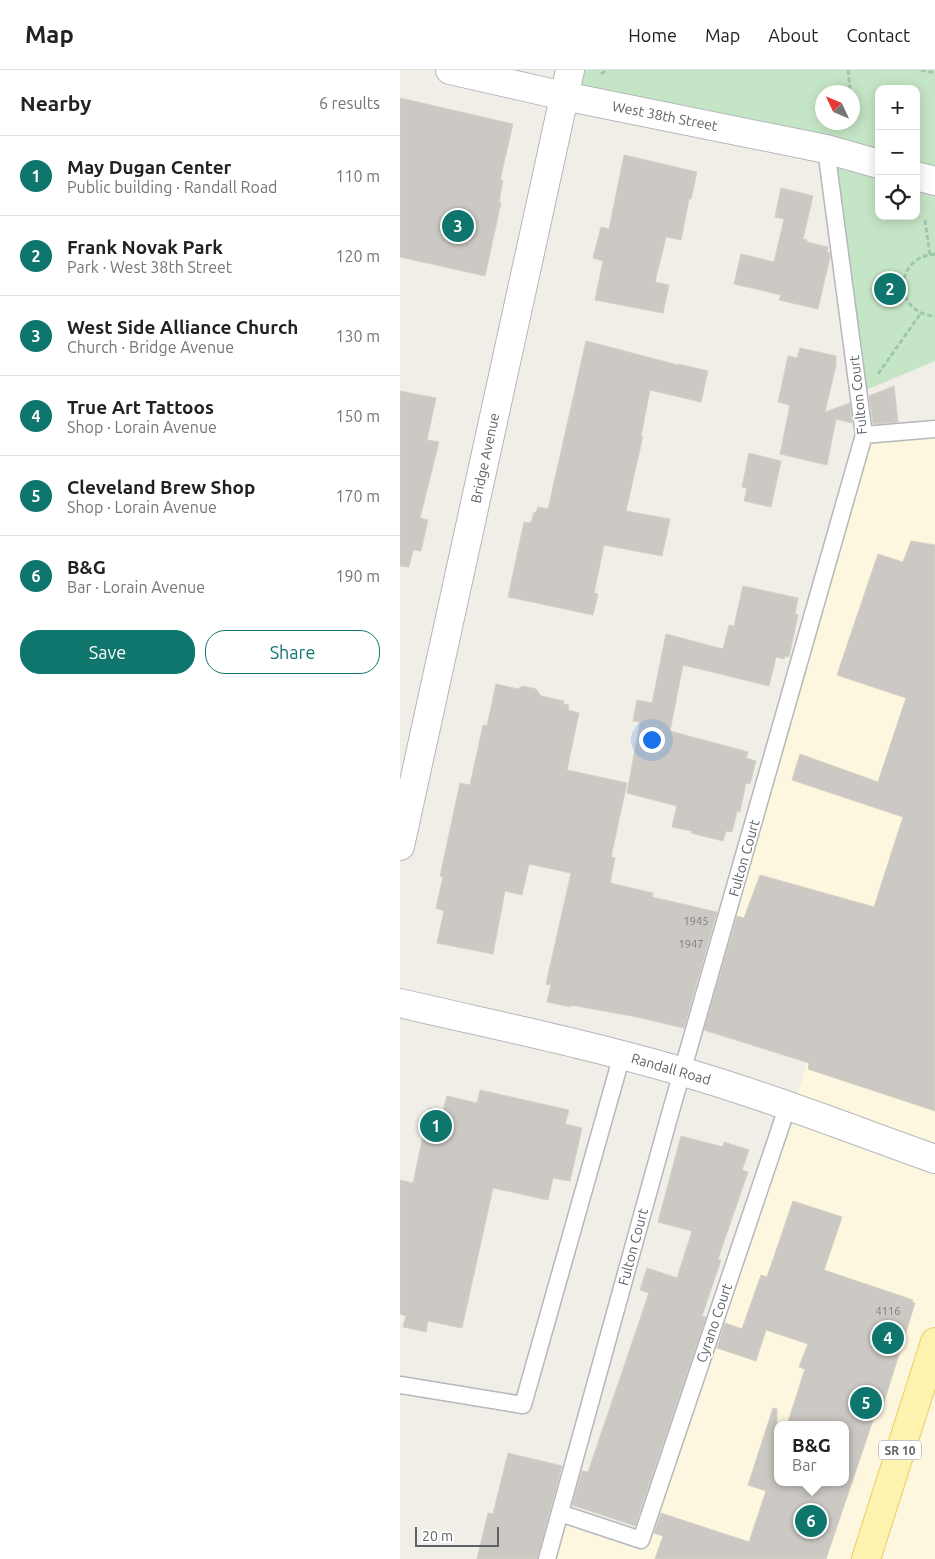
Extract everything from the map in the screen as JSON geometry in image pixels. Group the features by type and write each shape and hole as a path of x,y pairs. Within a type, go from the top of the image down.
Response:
{"main road":[{"name":"SR 10","path":"866,1559 935,1342"}],"street":[{"name":"West 38th Street","path":"450,70 567,83 875,163"},
{"name":"Bridge Avenue","path":"400,846 567,83"},
{"path":"920,177 935,182"},
{"name":"Randall Road","path":"400,1003 622,1055 682,1072 788,1105 935,1159"}],"lane":[{"name":"Fulton Court","path":"547,1559 682,1072 864,435 826,149"},
{"path":"864,435 935,429"},
{"path":"400,1385 523,1404 622,1055"},
{"name":"Cyrano Court","path":"560,1513 641,1540 788,1105"}],"path":[{"path":"848,70 850,85"},
{"path":"921,70 935,73"},
{"path":"925,220 930,254"},
{"path":"935,254 922,256 912,264 907,270 903,281 906,300 912,307 921,313 935,316"},
{"path":"859,394 875,379 921,313"}],"shaded area":[{"path":"935,429 935,1559 547,1559 560,1513 640,1540 794,1108 825,999 714,961 864,435"}],"green space":[{"path":"570,70 935,70 935,361 859,393 826,149 564,96"}],"building":[{"path":"400,98 513,124 500,180 503,180 499,202 501,203 485,276 400,257"},
{"path":"624,155 697,172 691,199 689,199 681,240 666,237 655,282 669,285 663,313 595,300 603,261 593,258 601,227 609,229"},
{"path":"781,188 813,196 803,239 807,240 807,242 828,247 827,252 830,253 818,309 779,300 781,295 734,284 741,254 774,262 784,219 775,217"},
{"path":"586,341 708,371 701,402 650,390 641,436 643,436 626,511 670,519 662,556 604,545 594,593 598,594 593,615 508,597 524,522 531,523 534,512 536,513 538,507 548,509"},
{"path":"800,348 836,356 836,365 825,412 850,403 852,423 836,419 827,465 780,454 790,405 778,402 788,356 797,358"},
{"path":"894,386 898,422 873,424 869,396"},
{"path":"400,391 436,398 427,440 439,442 420,518 428,520 421,551 413,550 409,567 400,566"},
{"path":"749,453 781,461 771,507 744,501 747,488 742,487"},
{"path":"911,541 935,545 935,1111 808,1069 809,1063 704,1030 737,916 744,918 760,875 874,907 903,817 792,780 800,754 878,782 906,698 837,675 878,554 903,562"},
{"path":"743,586 798,598 795,614 798,615 789,657 785,656 784,659 776,657 769,686 683,665 670,731 748,752 746,758 756,761 750,784 746,783 740,812 737,811 732,832 726,831 723,841 672,827 677,806 627,793 640,722 633,721 637,700 652,703 666,634 723,649 729,625 734,626"},
{"path":"496,684 518,689 523,686 536,689 541,696 564,701 563,704 569,705 568,710 579,713 567,770 627,783 611,857 615,858 610,883 653,893 652,897 717,912 684,1028 637,1017 547,1002 551,985 546,984 571,873 529,864 522,895 505,891 493,954 437,943 444,911 436,908 443,877 440,876 460,783 470,785 483,725 487,726"},
{"path":"480,1090 569,1110 565,1124 582,1128 570,1181 553,1178 548,1200 493,1188 462,1328 428,1321 426,1332 403,1327 406,1316 400,1314 400,1180 413,1183 429,1108 443,1111 447,1096 477,1103"},
{"path":"681,1136 723,1147 724,1142 749,1150 742,1170 748,1172 718,1259 721,1260 702,1316 706,1317 635,1526 572,1505 582,1471 588,1472 649,1293 640,1290 647,1268 677,1278 692,1231 658,1222"},
{"path":"793,1201 842,1217 824,1270 913,1300 912,1302 915,1303 885,1399 880,1413 874,1417 826,1559 655,1559 663,1536 654,1533 661,1513 749,1542 766,1491 748,1485 773,1408 777,1409 777,1421 774,1421 774,1486 849,1486 849,1421 788,1421 805,1369 799,1367 808,1344 766,1330 756,1361 717,1348 725,1323 742,1329 761,1275 767,1277"},
{"path":"508,1453 562,1466 537,1559 477,1559 488,1513 493,1514"}],"place":[{"name":"West Side Alliance Church","path":"458,226"},
{"name":"Frank Novak Park","path":"890,289"},
{"name":"May Dugan Center","path":"436,1126"},
{"name":"True Art Tattoos","path":"888,1338"},
{"name":"Cleveland Brew Shop","path":"866,1403"},
{"name":"B&G","path":"811,1521"}]}
